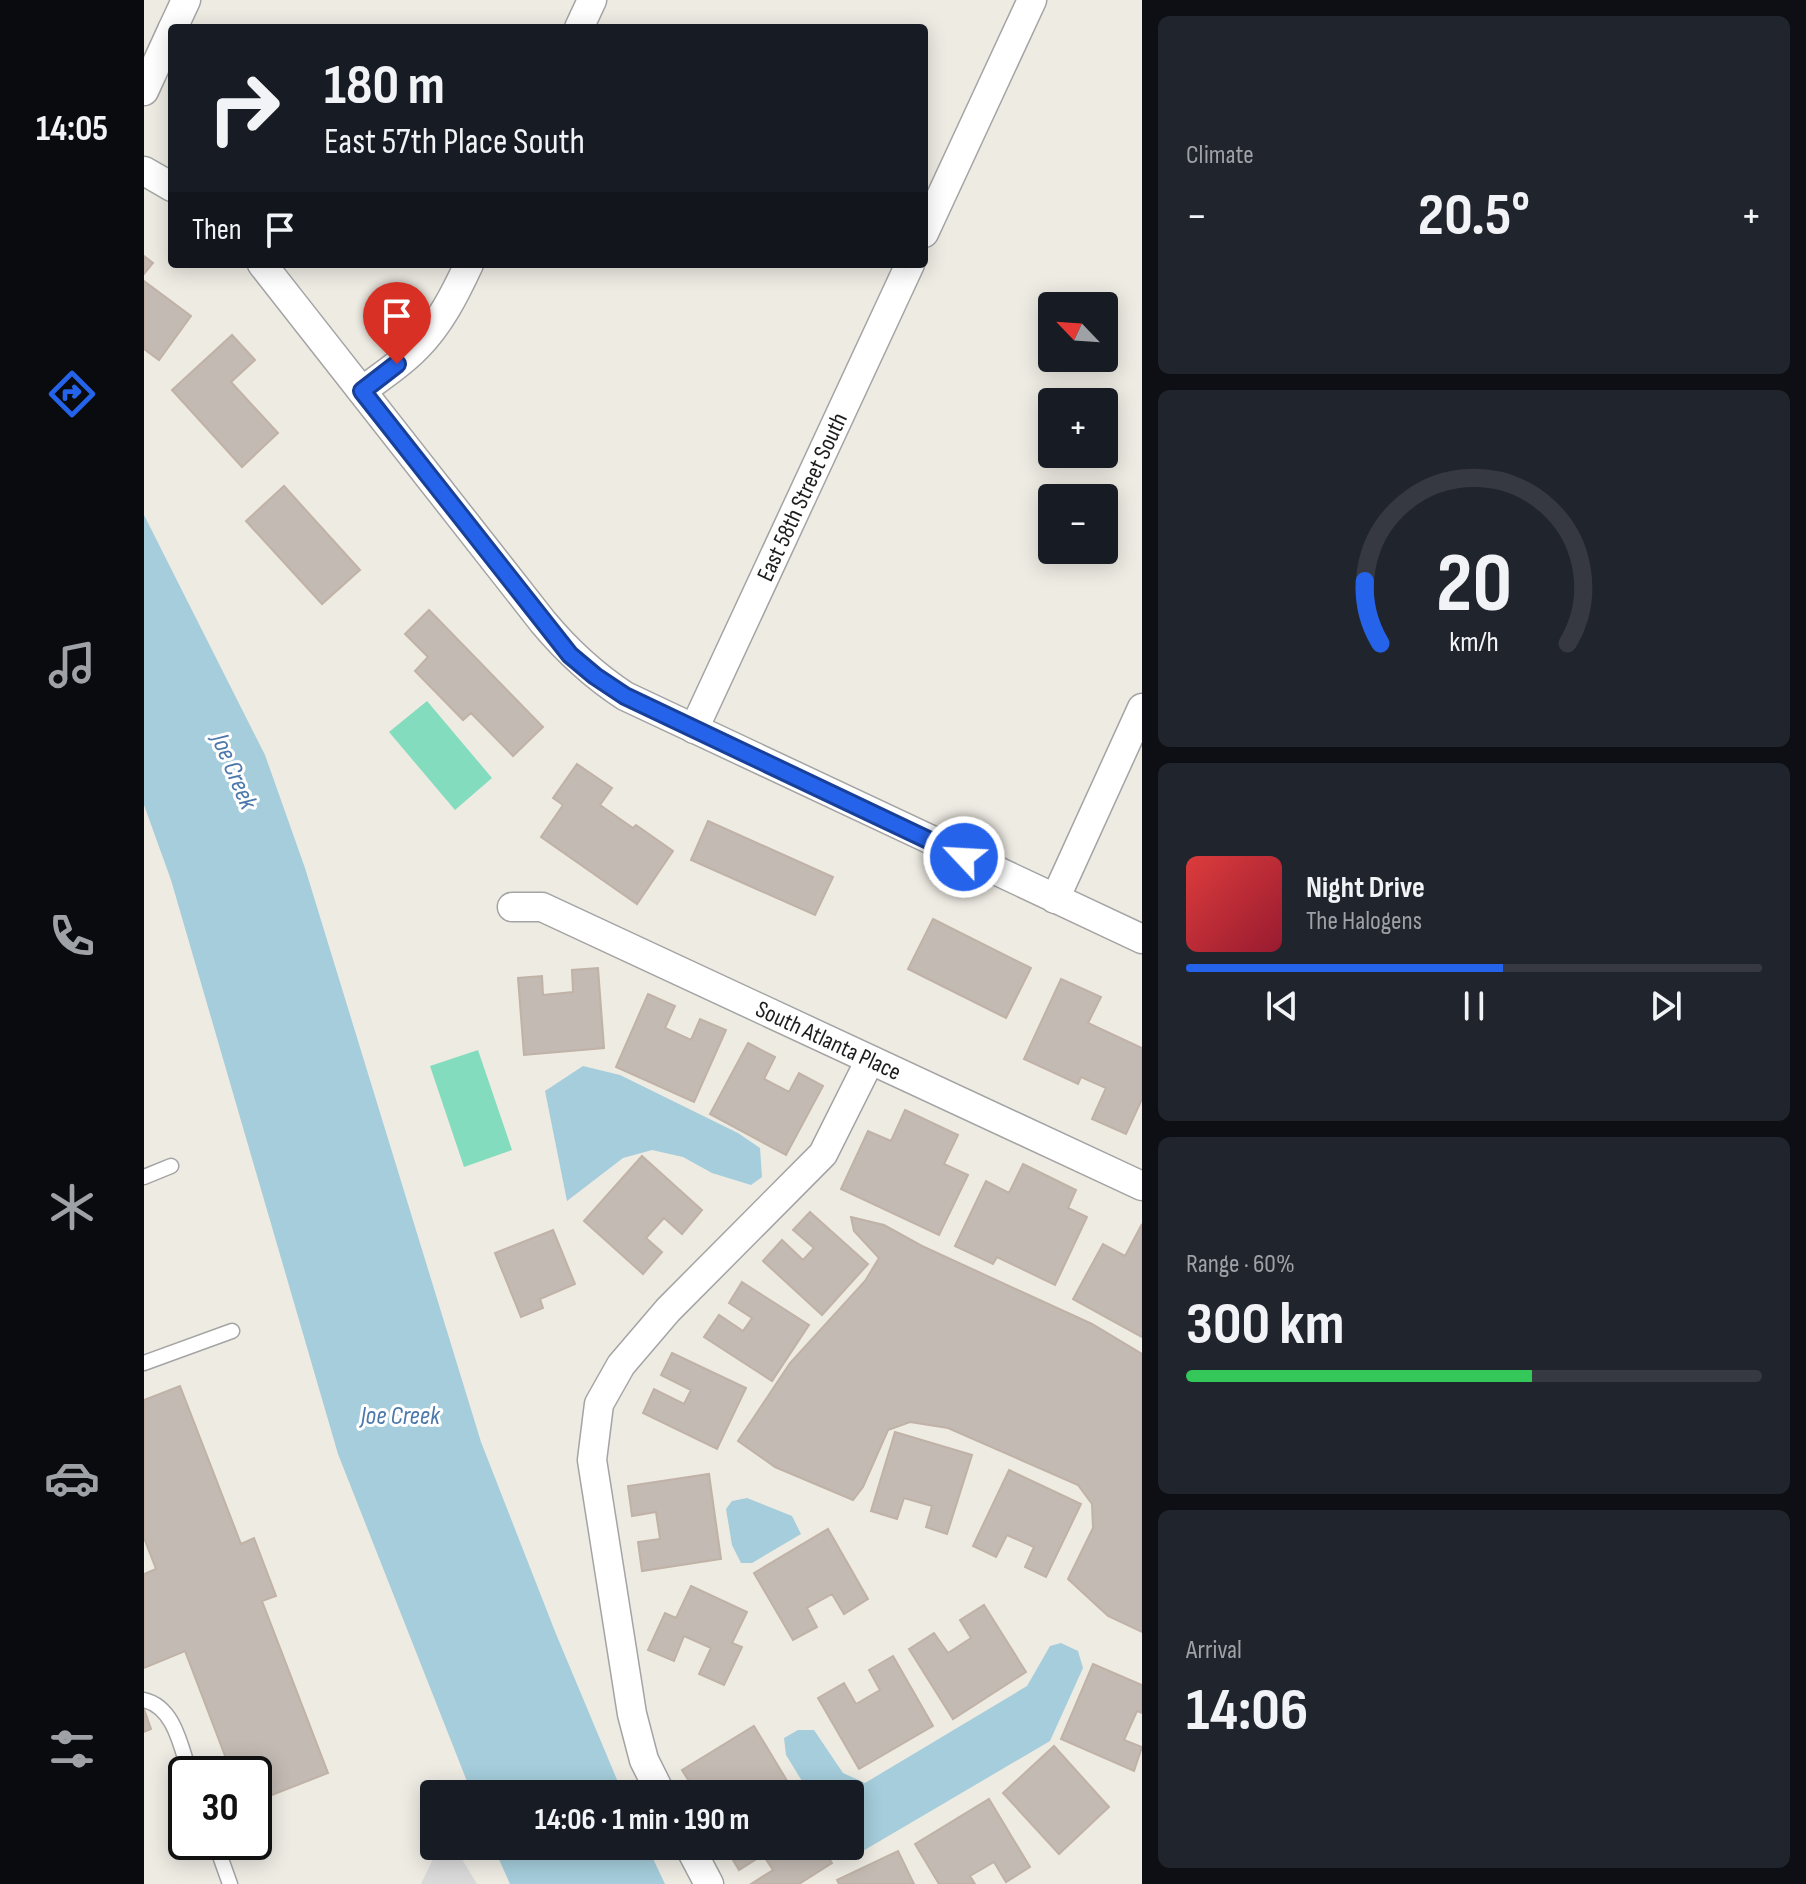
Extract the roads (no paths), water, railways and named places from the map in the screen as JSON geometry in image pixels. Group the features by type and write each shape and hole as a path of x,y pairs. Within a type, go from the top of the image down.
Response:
{"street":[{"path":"174,24 186,0"},
{"path":"581,24 592,0"},
{"path":"928,224 1032,0"},
{"path":"144,91 168,38"},
{"path":"144,171 168,185"},
{"path":"265,268 570,655 595,676 625,696 1142,939"},
{"path":"362,391 415,351 435,327 467,268"},
{"name":"East 58th Street South","path":"694,729 908,268"},
{"path":"1055,899 1142,708"},
{"name":"South Atlanta Place","path":"512,907 542,907 1142,1186"},
{"path":"654,1780 644,1760 632,1714 592,1460 599,1404 621,1365 668,1310 823,1154 870,1060"},
{"path":"696,1860 709,1884"}],"lane":[{"path":"144,1177 171,1166"},
{"path":"144,1363 232,1331"},
{"path":"144,1700 154,1702 170,1718 184,1756"},
{"path":"221,1860 230,1884"}],"water":[{"name":"Joe Creek","path":"144,515 265,755 305,868 481,1442 617,1780 466,1780 338,1454 171,880 144,805"},
{"path":"583,1066 620,1075 738,1133 760,1148 762,1177 751,1185 712,1173 683,1157 652,1150 623,1158 567,1201 545,1091"},
{"path":"747,1498 792,1516 801,1534 752,1563 741,1563 732,1545 726,1509 732,1501"},
{"path":"1061,1643 1078,1651 1083,1668 1050,1741 864,1850 864,1783 1027,1686 1050,1646"},
{"path":"798,1730 814,1730 843,1773 858,1780 801,1780 786,1755 784,1738"},
{"path":"499,1860 654,1860 665,1884 510,1884"}]}
